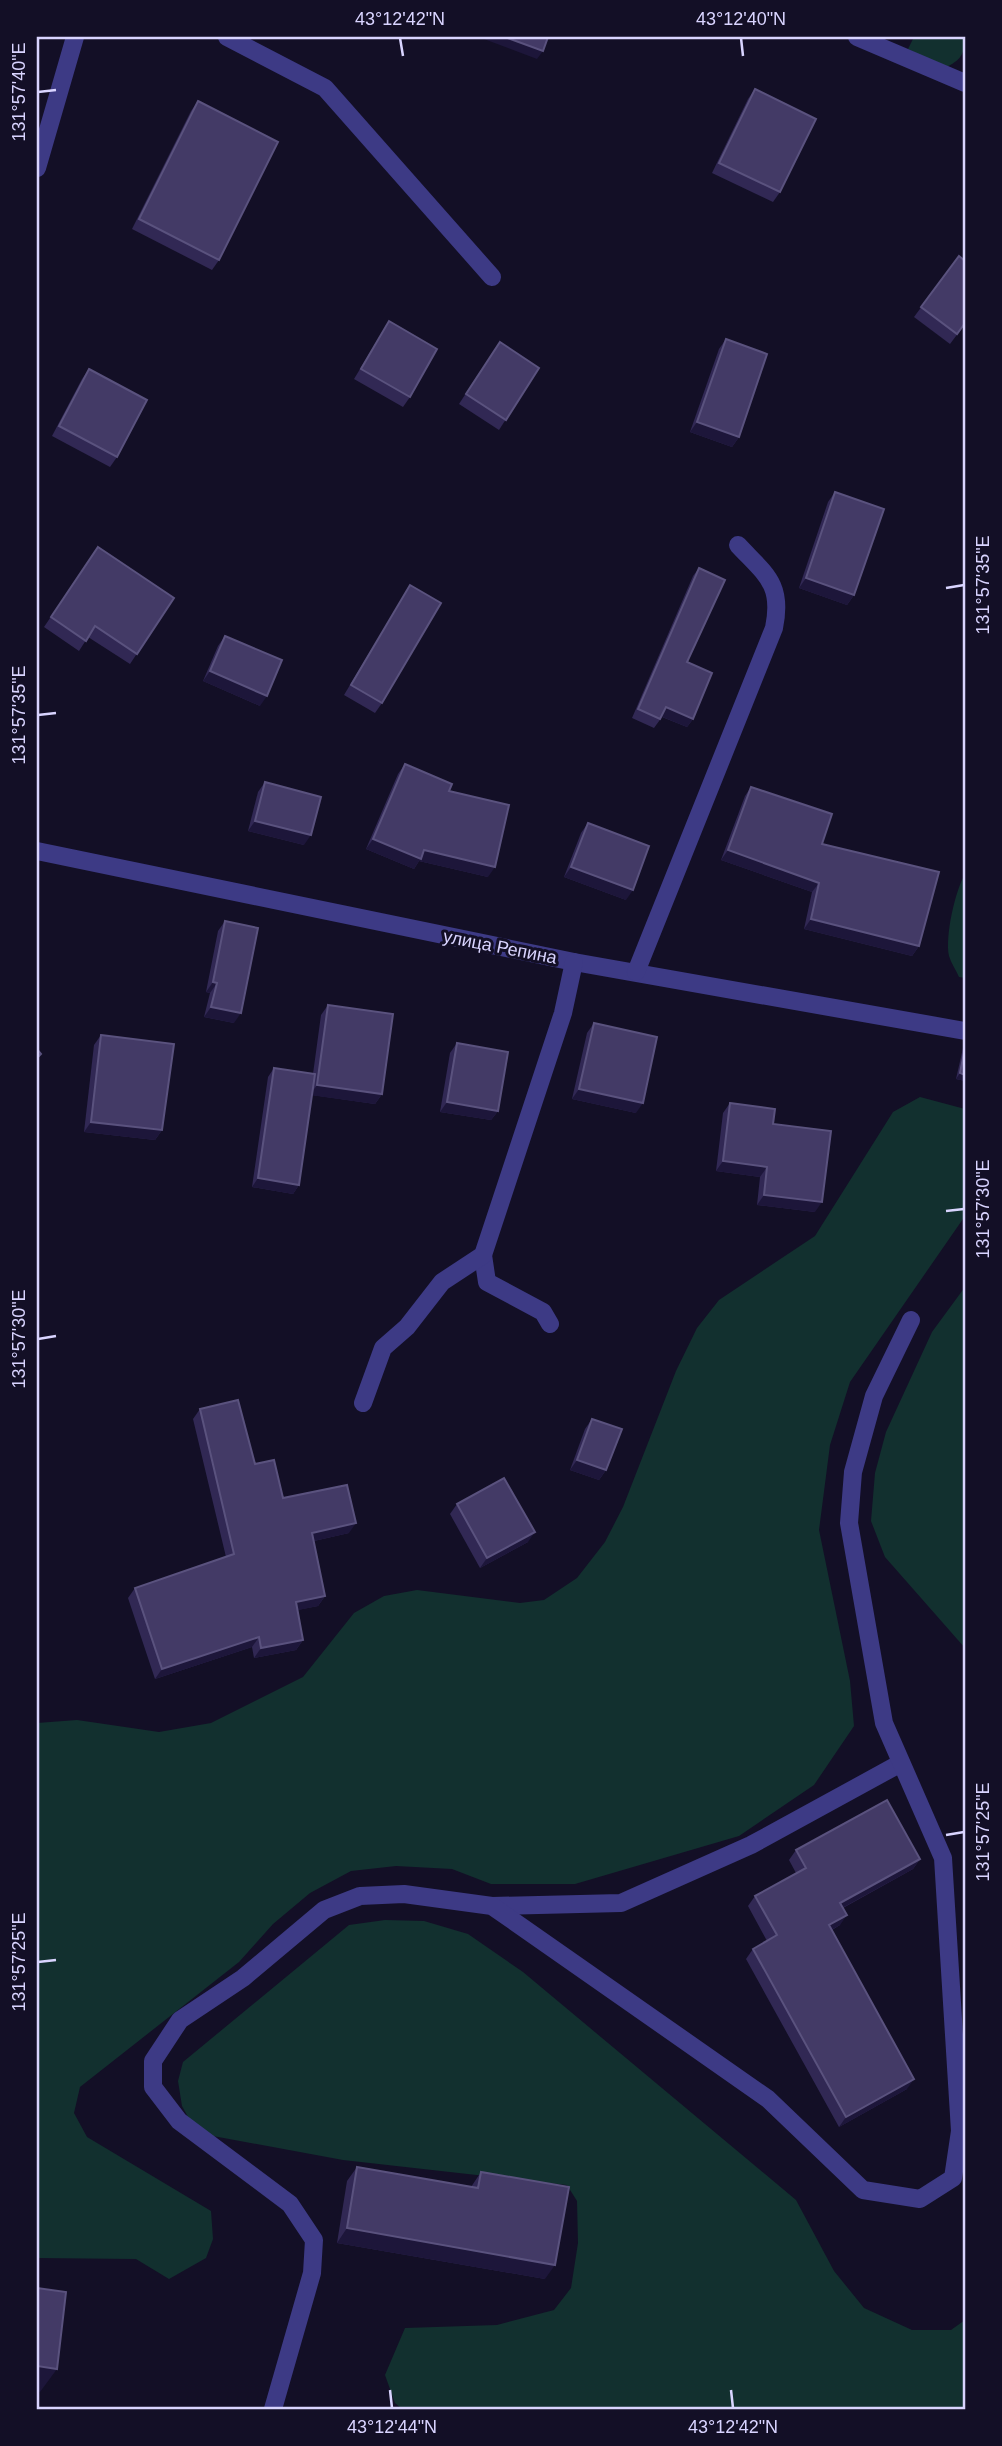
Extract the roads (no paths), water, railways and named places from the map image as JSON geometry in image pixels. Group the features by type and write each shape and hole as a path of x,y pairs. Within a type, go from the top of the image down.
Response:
{"street":[{"path":"37,168 75,37"},
{"path":"227,37 325,88 492,277"},
{"path":"857,37 965,83"},
{"path":"636,972 774,628 778,608 775,586 738,545"},
{"name":"улица Репина","path":"37,851 574,962 965,1031"},
{"path":"550,1324 543,1312 487,1282 482,1255 563,1013 574,962"},
{"path":"363,1403 383,1348 407,1327 442,1282 482,1255"},
{"path":"492,1906 768,2099 863,2190 920,2199 953,2178 960,2131 943,1858 884,1723 849,1522 853,1472 874,1396 911,1320"},
{"path":"272,2409 312,2273 314,2240 290,2204 179,2121 153,2087 153,2061 180,2020 243,1978 324,1910 360,1896 404,1894 492,1906 621,1903 751,1845 901,1763"}]}
